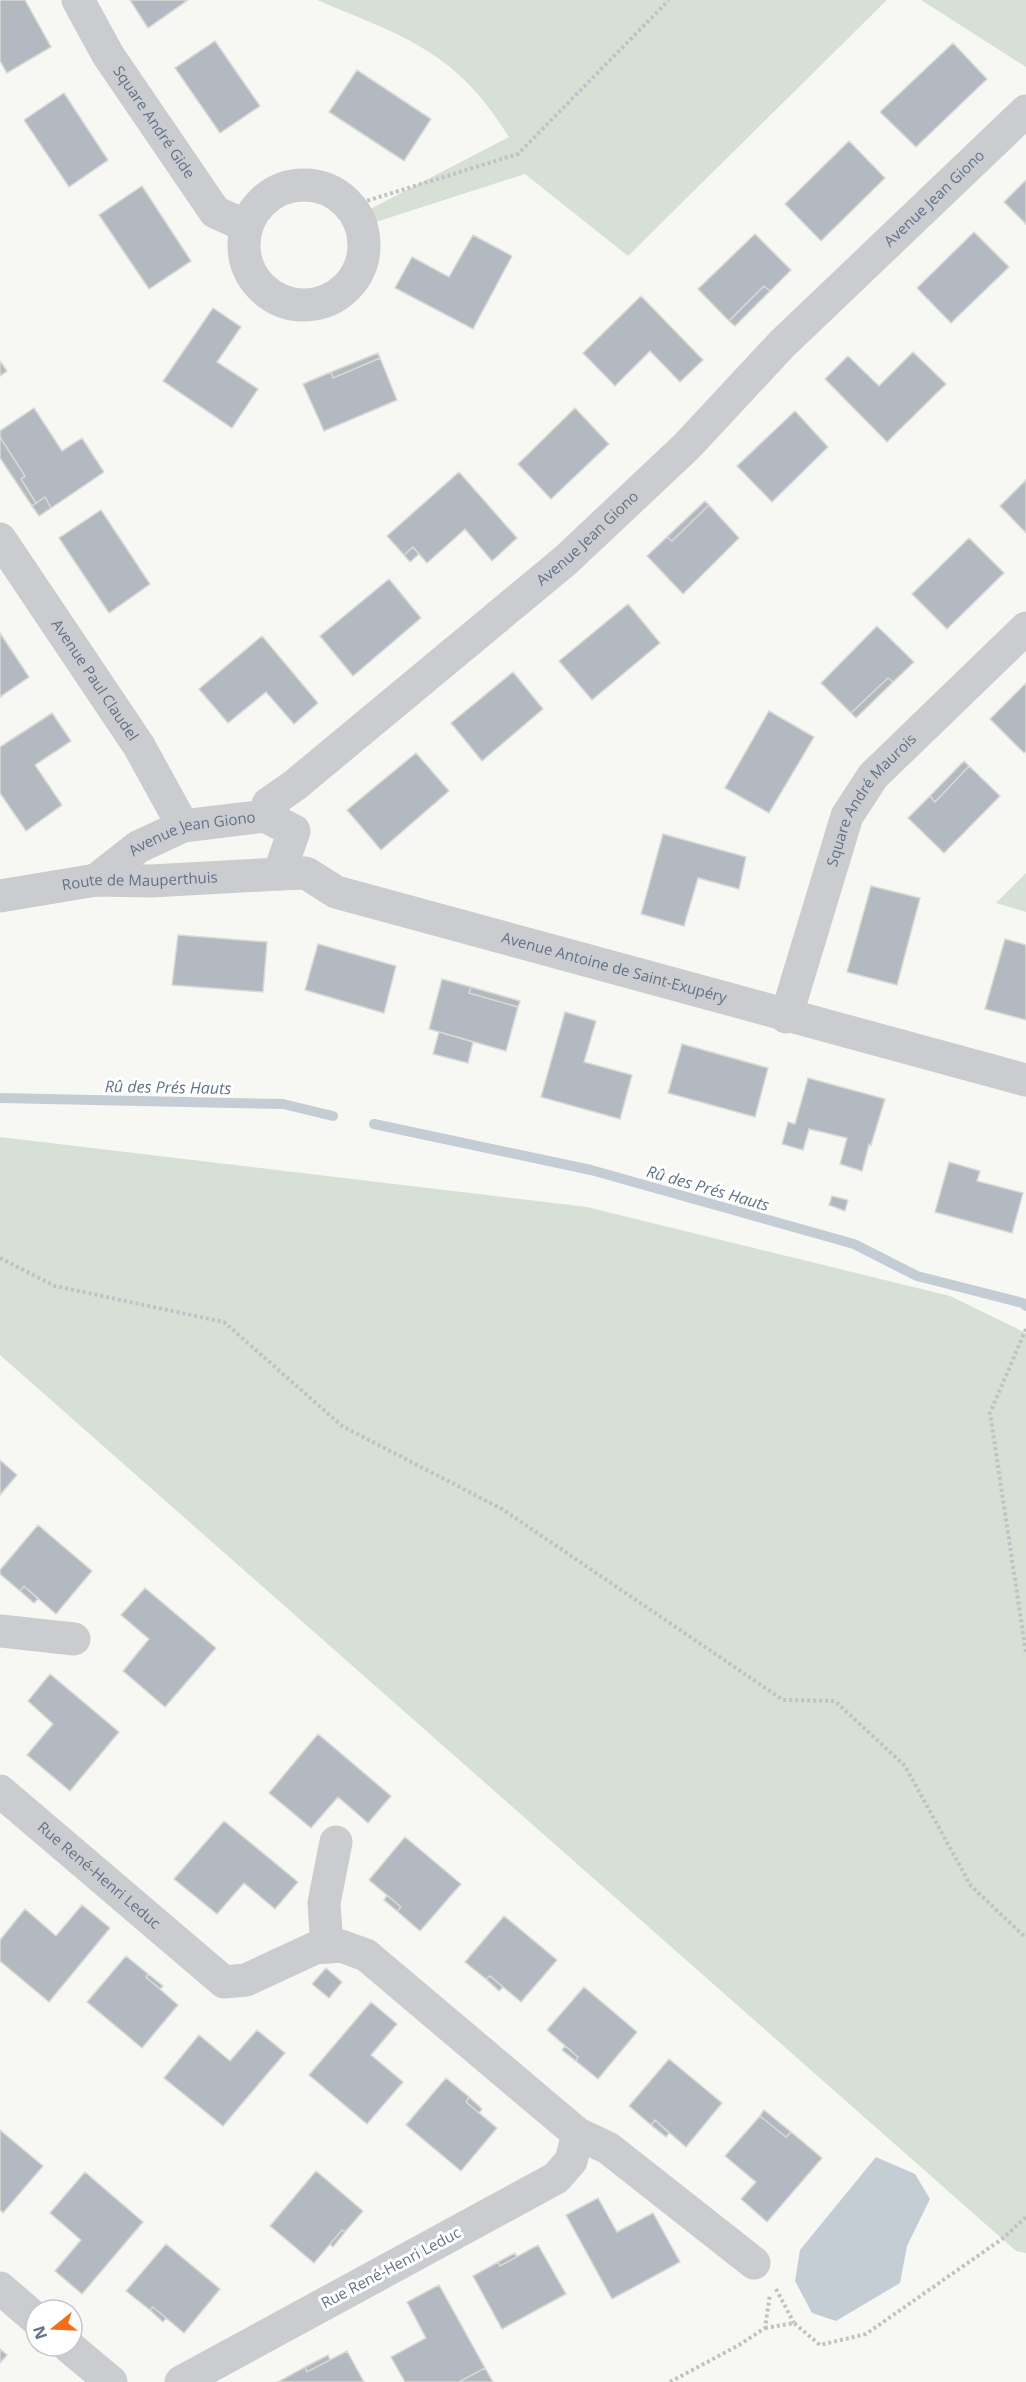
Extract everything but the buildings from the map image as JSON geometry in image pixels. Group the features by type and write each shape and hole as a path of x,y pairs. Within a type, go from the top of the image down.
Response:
{"street":[{"name":"Square André Gide","path":"78,0 108,55 215,212 246,226"},
{"name":"Avenue Jean Giono","path":"96,880 138,847 183,826 265,816 268,804 323,762 566,560 687,446 782,344 1026,111"},
{"path":"301,184 319,186 336,194 350,206 360,224 364,244 361,265 351,283 335,296 315,304 295,304 275,298 259,285 248,267 243,247 246,226 255,210 267,197 283,188 301,184"},
{"name":"Avenue Paul Claudel","path":"0,539 138,746 183,826"},
{"name":"Square André Maurois","path":"786,1017 847,816 873,776 1026,627"},
{"path":"265,816 294,831 279,874"},
{"name":"Avenue Antoine de Saint-Exupéry","path":"279,874 306,873 336,892 786,1017 1026,1080"},
{"name":"Route de Mauperthuis","path":"0,896 96,880 151,881 279,874"},
{"path":"0,1631 74,1639"},
{"name":"Rue René-Henri Leduc","path":"0,1791 225,1982 246,1980 315,1948 341,1946 366,1955 578,2134 608,2148 754,2263"},
{"path":"327,1947 324,1903 336,1842"},
{"name":"Rue René-Henri Leduc","path":"181,2382 556,2178 571,2162 578,2134"},
{"path":"0,2288 24,2309"},
{"path":"82,2358 111,2382"}],"path":[{"path":"350,206 518,154 669,0"},
{"path":"0,1258 55,1286 225,1322 342,1426 502,1509 783,1700 835,1701 905,1766 971,1886 1026,1938"},
{"path":"1026,1329 990,1413 1026,1653"},
{"path":"765,2328 771,2282 794,2323 820,2344 866,2334 1002,2239 1026,2217"},
{"path":"670,2382 739,2345 765,2328 794,2323"}],"shaded area":[{"path":"317,0 887,0 628,256 525,174 376,222 370,209 509,137 489,108 469,85 426,50 377,25"},
{"path":"921,0 1026,0 1026,67"},
{"path":"1026,873 1026,912 996,903"},
{"path":"0,1137 587,1207 950,1296 1026,1333 1026,2253 1016,2251 0,1355"},
{"path":"876,2157 915,2174 930,2199 907,2246 900,2283 836,2321 812,2313 795,2281 800,2250"}],"waterway":[{"name":"Rû des Prés Hauts","path":"0,1098 283,1104 333,1116"},
{"name":"Rû des Prés Hauts","path":"374,1124 591,1170 854,1244 917,1276 1023,1303 1026,1306"}]}
